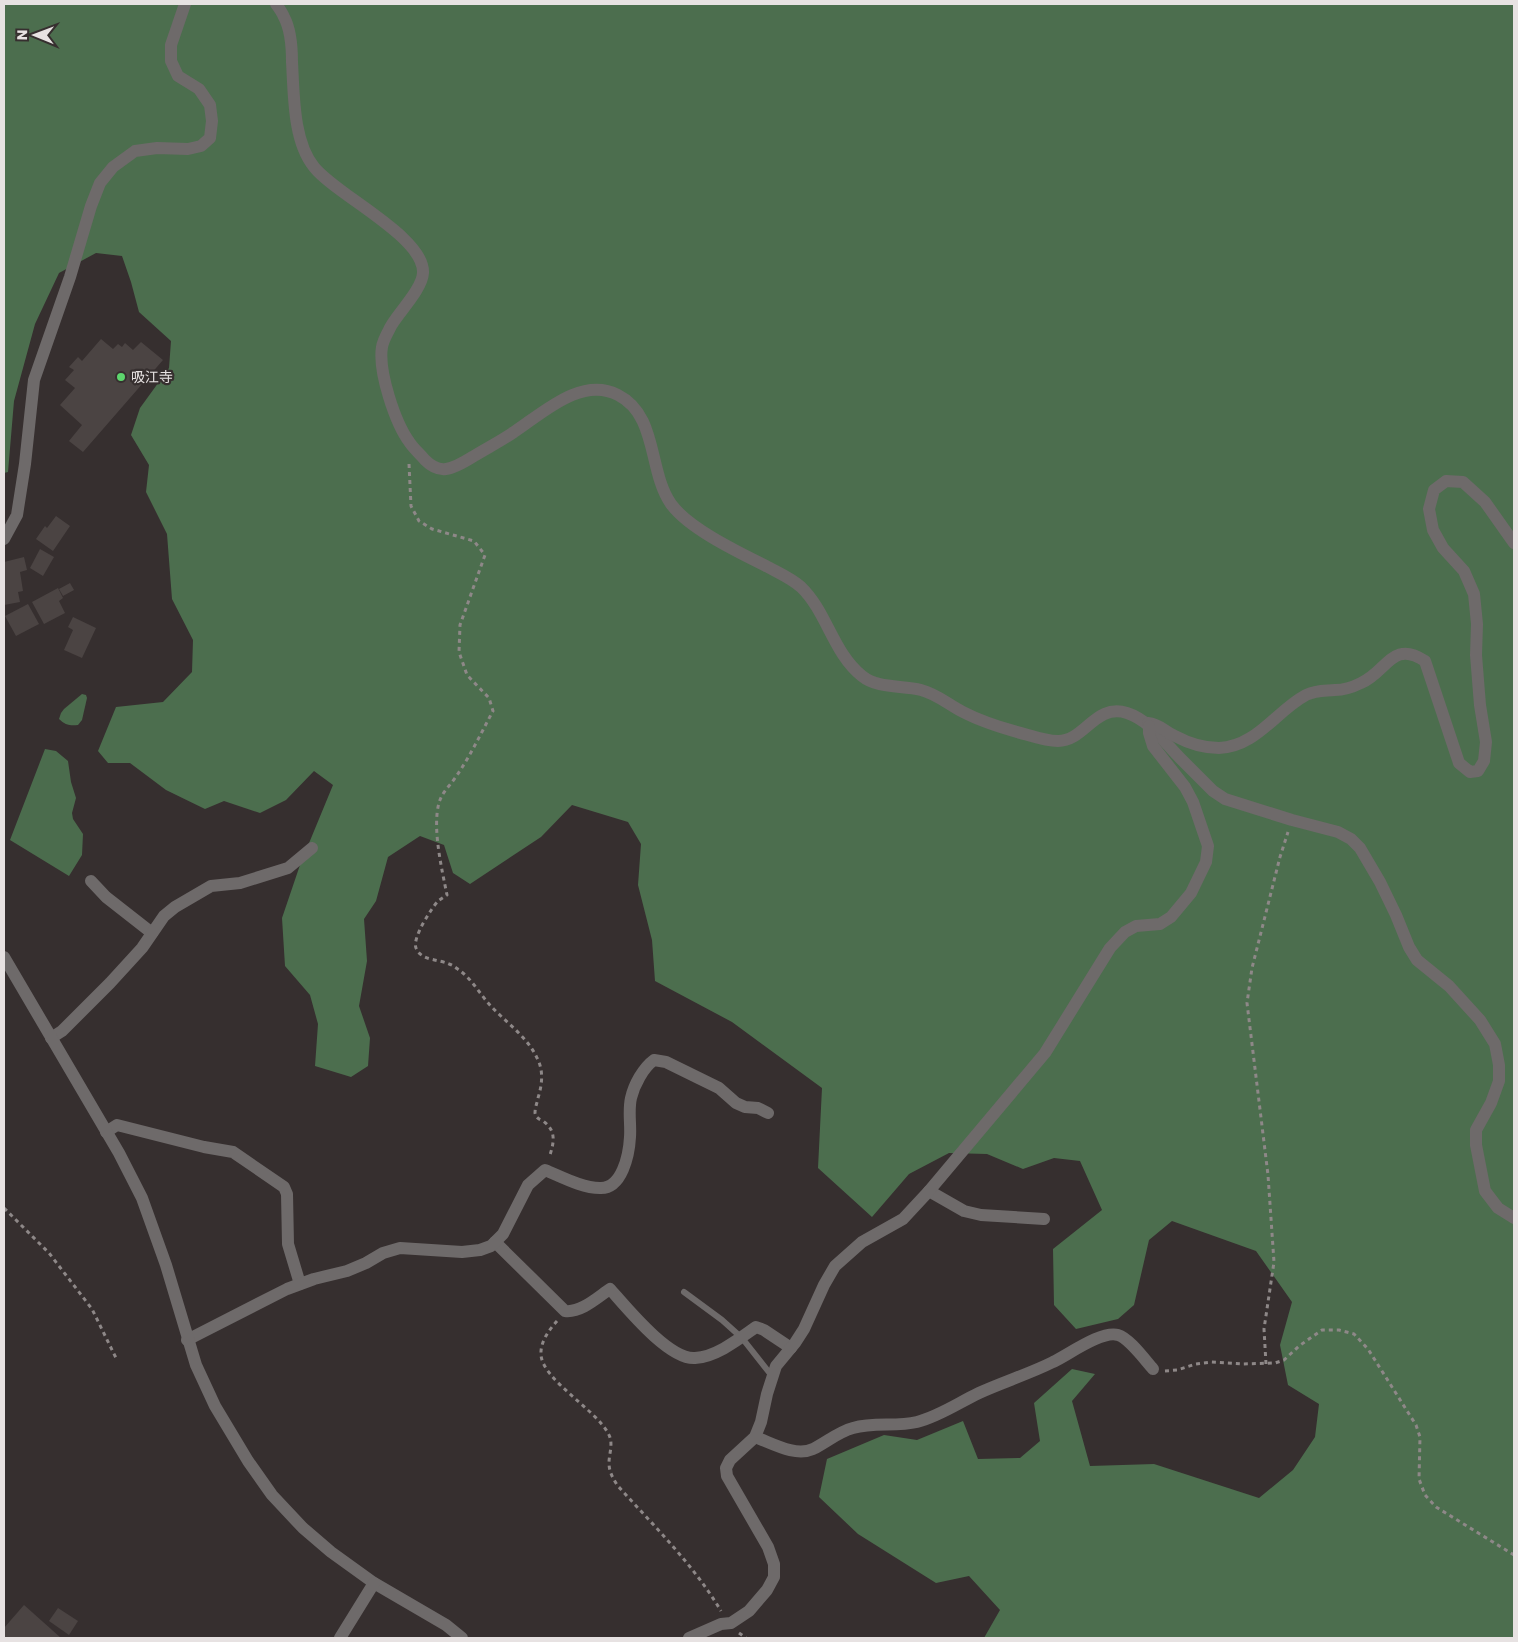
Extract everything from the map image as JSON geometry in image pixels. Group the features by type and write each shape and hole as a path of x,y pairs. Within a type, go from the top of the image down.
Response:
{"street":[{"path":"4,539 17,515 25,464 34,380 100,183 114,167 135,151 157,148 188,149 201,146 210,138 212,121 210,105 199,89 178,76 171,61 171,45 185,4"},
{"path":"276,4 285,18 292,42 295,110 300,137 312,164 332,185 389,226 412,246 420,259 423,272 418,286 389,329 382,346 382,367 388,394 400,426 408,441 430,465 445,469 464,462 509,436 563,399 590,390 604,390 620,395 633,407 645,425 668,500 679,514 727,546 790,579 802,588 817,607 850,664 864,678 883,685 922,690 991,725 1046,740 1062,742 1074,736 1099,716 1112,712 1126,713 1147,724 1213,790 1225,799 1338,832 1351,839 1360,848 1380,882 1409,947 1417,960 1449,986 1480,1020 1495,1044 1500,1065 1499,1081 1491,1103 1476,1130 1476,1145 1485,1191 1498,1208 1514,1218"},
{"path":"1147,724 1157,724 1173,736 1196,745 1220,748 1241,743 1259,733 1291,704 1306,695 1318,690 1336,690 1352,687 1371,680 1388,662 1400,654 1414,654 1425,661 1459,763 1470,772 1478,771 1484,761 1486,742 1480,705 1476,656 1477,624 1474,594 1464,570 1443,548 1433,530 1429,509 1434,490 1446,481 1463,482 1485,502 1514,543"},
{"path":"689,1638 720,1624 731,1623 749,1611 767,1590 774,1577 774,1564 768,1547 727,1476 726,1468 730,1460 755,1437 776,1366 804,1329 835,1266 862,1242 903,1219 929,1191 1045,1053 1110,948 1125,932 1136,926 1160,924 1171,916 1191,893 1206,862 1208,846 1193,802 1185,786 1153,746 1147,724"},
{"path":"51,1038 62,1031 110,983 142,948 164,916 175,907 211,886 240,884 288,868 312,848"},
{"path":"90,881 106,897 152,933"},
{"path":"4,958 119,1153 145,1206 166,1265 196,1365 216,1406 248,1461 272,1495 303,1528 331,1552 374,1583 446,1625 462,1638"},
{"path":"188,1340 287,1289 314,1278 347,1271 383,1253 400,1248 462,1252 480,1250 492,1246 503,1234 528,1185 545,1170 582,1185 599,1188 609,1187 618,1180 627,1155 630,1137 631,1097 647,1064 654,1060 666,1062 719,1088 736,1103 745,1107 758,1108 768,1113"},
{"path":"106,1132 117,1125 204,1147 233,1152 284,1187 287,1194 288,1244 300,1284"},
{"path":"929,1191 964,1211 981,1215 1044,1219"},
{"path":"496,1242 565,1311 571,1311 583,1306 610,1288 637,1319 681,1357 695,1358 712,1354 742,1338 756,1327 764,1330 791,1348"},
{"path":"755,1437 790,1450 802,1452 812,1449 836,1434 853,1428 871,1424 916,1422 936,1416 980,1392 1052,1363 1105,1335 1117,1334 1126,1340 1153,1369"},
{"path":"340,1638 374,1583"}],"lane":[{"path":"684,1292 722,1320 742,1338 773,1377"}],"path":[{"path":"408,441 411,506 419,521 432,529 474,540 485,555 460,625 459,652 466,675 489,698 493,711 438,804 439,856 448,895 439,900 429,913 415,940 416,948 421,954 449,964 462,972 491,1006 528,1042 538,1058 542,1079 535,1108 536,1114 537,1118 548,1125 554,1133 554,1144 545,1170"},
{"path":"1266,1364 1264,1329 1274,1262 1268,1176 1247,1003 1254,959 1280,858 1292,820"},
{"path":"4,1208 49,1253 92,1309 116,1358"},
{"path":"565,1311 547,1332 541,1356 544,1364 560,1385 600,1421 609,1435 611,1443 610,1473 617,1485 674,1548 703,1584 728,1623 746,1638"},
{"path":"1153,1369 1164,1372 1211,1362 1266,1364 1284,1360 1298,1346 1322,1330 1340,1330 1354,1334 1368,1349 1416,1425 1420,1437 1419,1479 1424,1495 1436,1507 1514,1555"}],"shaded area":[{"path":"4,4 1514,4 1514,1638 984,1638 1000,1610 969,1576 936,1583 858,1534 819,1497 827,1459 884,1435 917,1440 963,1421 978,1459 1020,1458 1040,1441 1034,1403 1072,1369 1095,1374 1072,1401 1090,1466 1154,1464 1259,1498 1293,1470 1315,1437 1319,1404 1288,1385 1280,1345 1292,1302 1256,1251 1172,1221 1149,1240 1134,1305 1118,1319 1076,1329 1054,1305 1053,1249 1102,1210 1080,1161 1054,1158 1023,1169 987,1154 949,1153 909,1174 872,1217 818,1168 822,1088 732,1022 655,981 652,940 638,885 641,844 628,822 572,805 541,837 470,884 453,873 444,845 420,836 388,857 376,901 364,919 367,961 359,1006 370,1038 368,1066 351,1077 315,1066 318,1024 310,995 285,966 282,918 300,865 333,785 314,771 286,800 260,813 224,801 205,809 166,790 130,763 108,763 98,751 116,707 163,702 192,672 193,640 172,599 167,534 146,492 149,465 131,435 140,408 169,368 171,341 139,312 122,256 96,253 59,273 35,324 14,401 8,472 4,473"},
{"path":"82,694 86,695 87,698 82,720 78,725 63,723 59,719 61,713"},
{"path":"45,749 56,751 68,761 71,782 76,798 72,813 73,819 83,834 82,855 69,876 10,840"}],"building":[{"path":"101,339 113,349 118,344 122,347 125,343 133,350 141,342 163,360 83,452 69,441 82,425 60,405 75,388 65,380 74,370 69,367 78,357 82,361"},
{"path":"56,516 70,526 53,551 36,539 45,526 47,528"},
{"path":"40,549 54,557 43,576 30,568"},
{"path":"24,557 27,570 20,572 23,591 18,592 20,602 4,605 4,562"},
{"path":"70,583 74,590 63,596 59,589"},
{"path":"58,588 63,598 59,601 65,613 44,624 32,602"},
{"path":"28,604 39,624 16,636 5,616"},
{"path":"73,617 96,628 82,658 64,650 73,630 68,627"},
{"path":"24,1605 61,1638 4,1638 4,1628"},
{"path":"58,1608 78,1621 69,1635 49,1621"}],"place":[{"name":"吸江寺","path":"121,377"}]}
